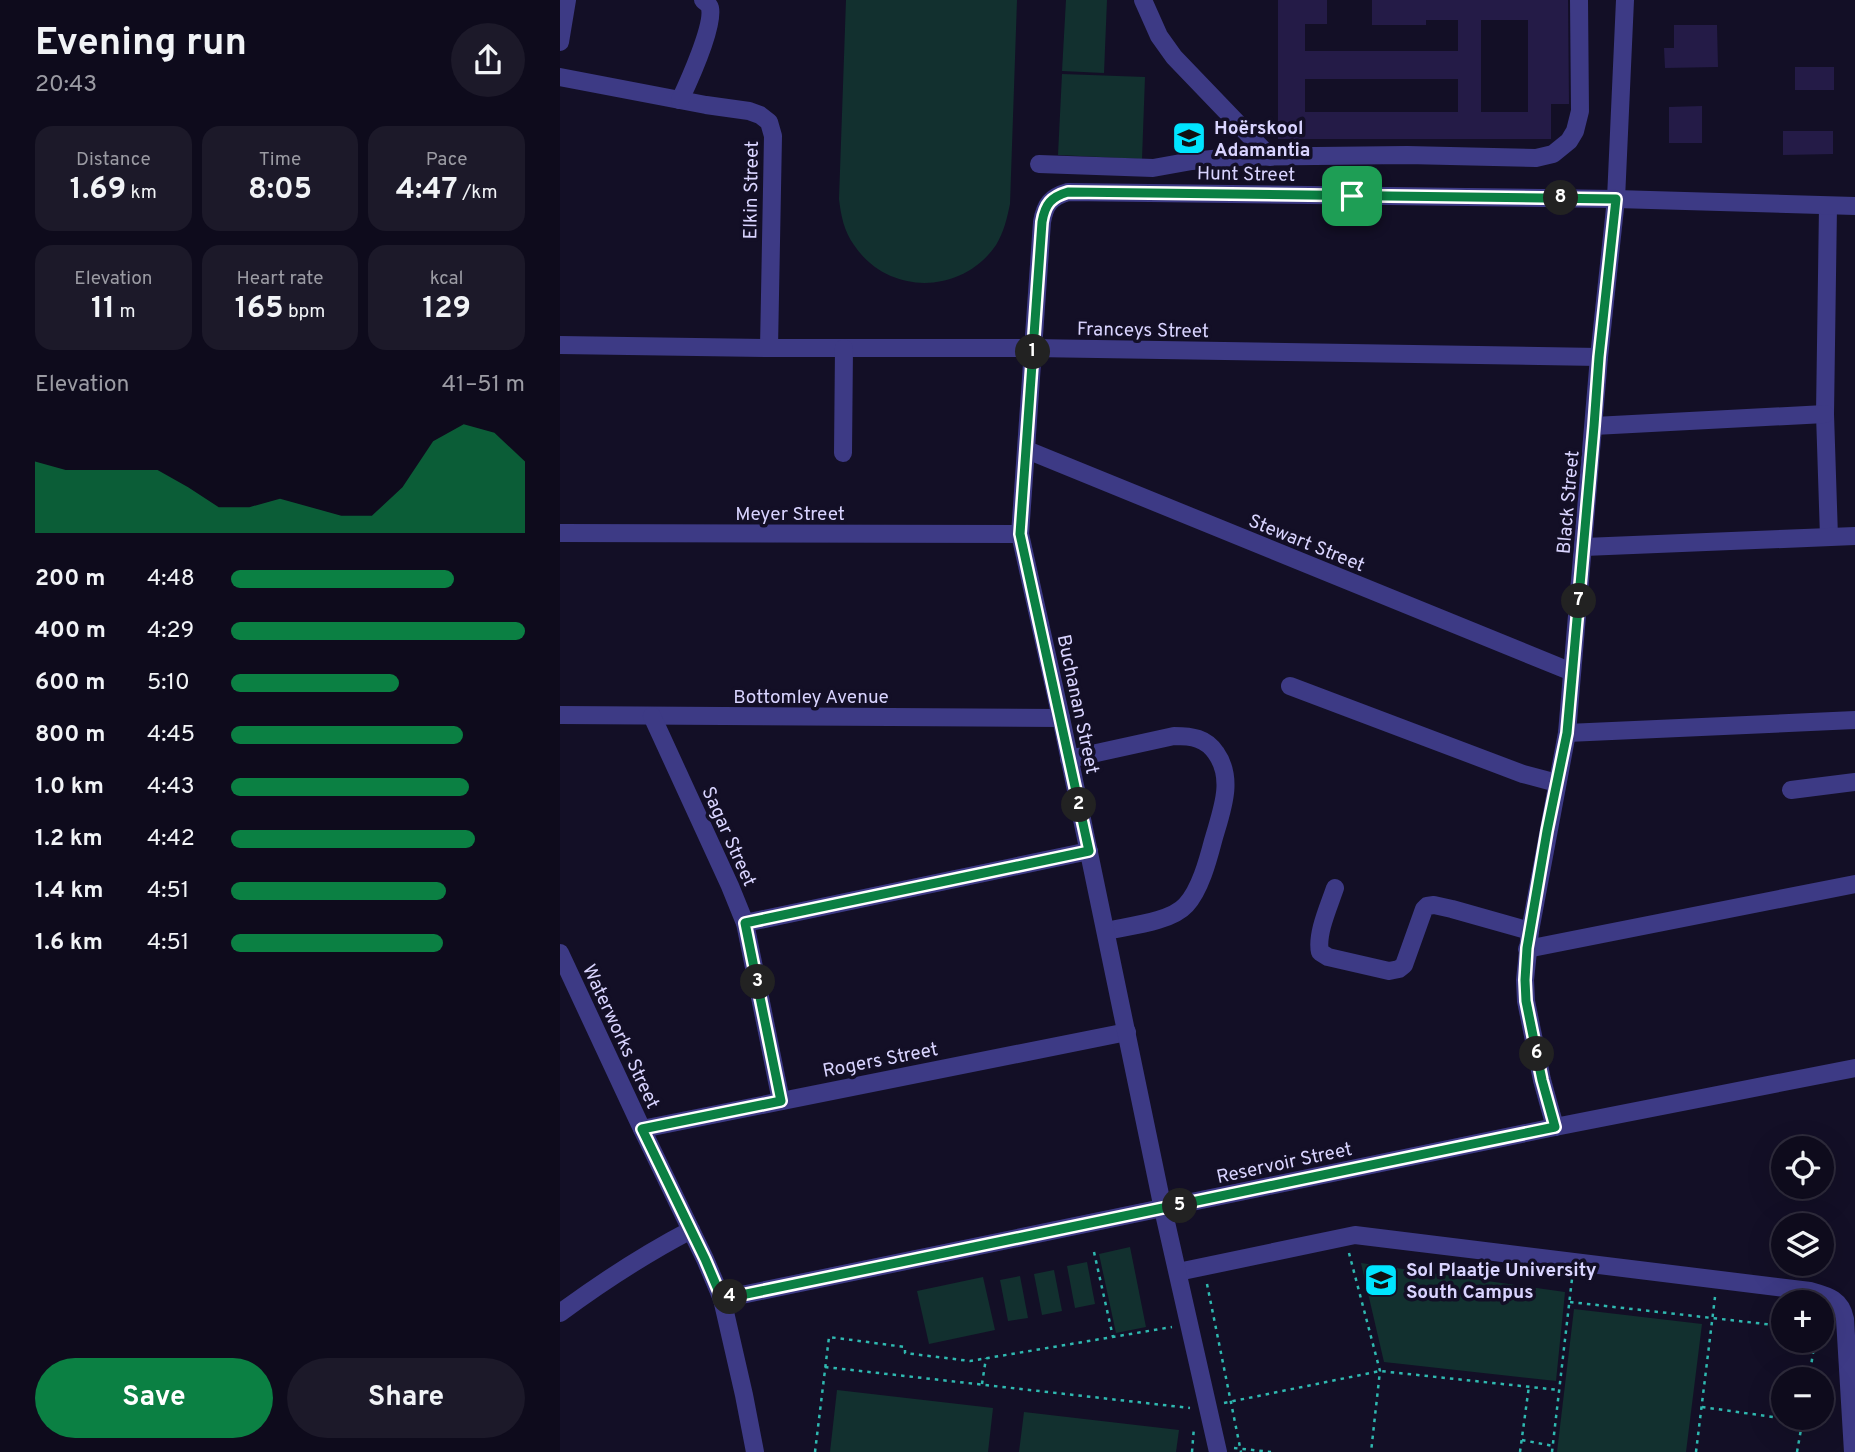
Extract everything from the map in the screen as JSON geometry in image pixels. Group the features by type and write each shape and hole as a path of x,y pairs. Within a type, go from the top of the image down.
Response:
{"street":[{"path":"560,42 567,0"},
{"path":"680,100 706,37 710,8 703,0"},
{"path":"1143,0 1159,36 1174,57 1270,157"},
{"path":"1039,164 1153,168 1232,157 1407,155 1536,158 1553,154 1569,141 1575,131 1580,111 1579,0"},
{"name":"Black Street","path":"1555,1127 1542,1080 1526,1001 1525,980 1528,940 1567,733 1599,357 1616,199 1625,0"},
{"name":"Elkin Street","path":"560,77 749,111 769,122 773,136 769,348"},
{"name":"Hunt Street","path":"1047,204 1051,199 1068,192 1616,199 1855,206"},
{"name":"Buchanan Street","path":"1047,204 1042,222 1020,534 1163,1209 1218,1449"},
{"path":"1828,205 1825,414 1829,537"},
{"name":"Franceys Street","path":"560,345 1033,348 1599,357"},
{"path":"844,348 844,453"},
{"path":"1594,426 1825,414"},
{"name":"Stewart Street","path":"1027,450 1572,672"},
{"name":"Meyer Street","path":"560,533 1020,534"},
{"path":"1584,547 1855,536"},
{"path":"1290,686 1523,774 1558,782"},
{"name":"Bottomley Avenue","path":"560,715 1061,718"},
{"name":"Sagar Street","path":"652,716 745,923 781,1101"},
{"path":"1567,733 1855,720"},
{"path":"1069,759 1174,736 1188,736 1211,745 1222,762 1227,780 1208,859 1194,894 1186,906 1173,915 1106,931"},
{"path":"1791,790 1855,782"},
{"path":"745,923 1089,851"},
{"path":"1335,888 1320,936 1320,952 1328,957 1389,971 1404,965 1427,906 1452,909 1528,940 1855,884"},
{"name":"Waterworks Street","path":"560,953 722,1299 755,1452"},
{"name":"Rogers Street","path":"642,1129 1127,1032"},
{"name":"Reservoir Street","path":"722,1299 1555,1127 1855,1068"},
{"path":"560,1313 594,1288 691,1230"},
{"path":"1178,1272 1355,1235 1810,1291 1834,1300 1843,1308 1853,1452"}],"path":[{"path":"1345,1237 1380,1371 1371,1452"},
{"path":"1094,1252 1113,1337"},
{"path":"1552,1452 1574,1262"},
{"path":"1203,1266 1241,1450"},
{"path":"1696,1452 1717,1280"},
{"path":"1570,1301 1771,1325"},
{"path":"815,1452 829,1337 905,1347 905,1353 970,1360 1190,1324"},
{"path":"982,1384 986,1358"},
{"path":"825,1367 1197,1408"},
{"path":"1219,1404 1380,1371 1559,1390"},
{"path":"1520,1452 1530,1387"},
{"path":"1702,1406 1771,1415"},
{"path":"1797,1452 1800,1430"},
{"path":"1522,1440 1553,1446"},
{"path":"1218,1449 1272,1452"}],"green space":[{"path":"846,0 1017,0 1010,204 996,245 982,261 964,273 925,283 905,281 886,274 868,262 848,234 839,199"},
{"path":"1066,0 1107,0 1104,73 1062,71"},
{"path":"1062,74 1145,77 1142,159 1058,155"},
{"path":"1130,1247 1146,1327 1116,1333 1099,1254"},
{"path":"1087,1262 1095,1304 1075,1308 1067,1266"},
{"path":"1361,1263 1565,1292 1556,1381 1384,1362"},
{"path":"1054,1270 1062,1311 1042,1315 1034,1274"},
{"path":"1020,1276 1028,1318 1008,1321 1000,1280"},
{"path":"983,1277 995,1330 929,1344 917,1291"},
{"path":"1574,1309 1702,1324 1686,1452 1557,1452"},
{"path":"837,1390 993,1408 988,1452 830,1452"},
{"path":"1024,1412 1179,1430 1176,1452 1019,1452"}],"building":[{"path":"1278,0 1327,0 1327,24 1305,24 1305,51 1458,51 1458,20 1426,20 1426,25 1372,25 1372,0 1568,0 1569,104 1551,104 1551,139 1278,139","holes":["1481,20 1528,20 1528,112 1481,112","1305,79 1458,79 1458,112 1305,112"]},
{"path":"1674,25 1717,25 1718,67 1665,68 1664,48 1674,48"},
{"path":"1795,67 1834,67 1834,90 1795,90"},
{"path":"1702,106 1702,143 1669,143 1669,107"},
{"path":"1783,131 1833,131 1833,154 1783,155"}],"place":[{"name":"Hoërskool Adamantia","path":"1189,138"},
{"name":"Sol Plaatje University South Campus","path":"1381,1280"}],"route":[{"path":"1068,192 1352,196 1616,199 1599,357 1567,733 1527,948 1526,1001 1542,1080 1555,1127 722,1299 642,1129 781,1101 745,923 1089,851 1020,534 1042,222 1047,204 1051,199 1068,192"}]}
